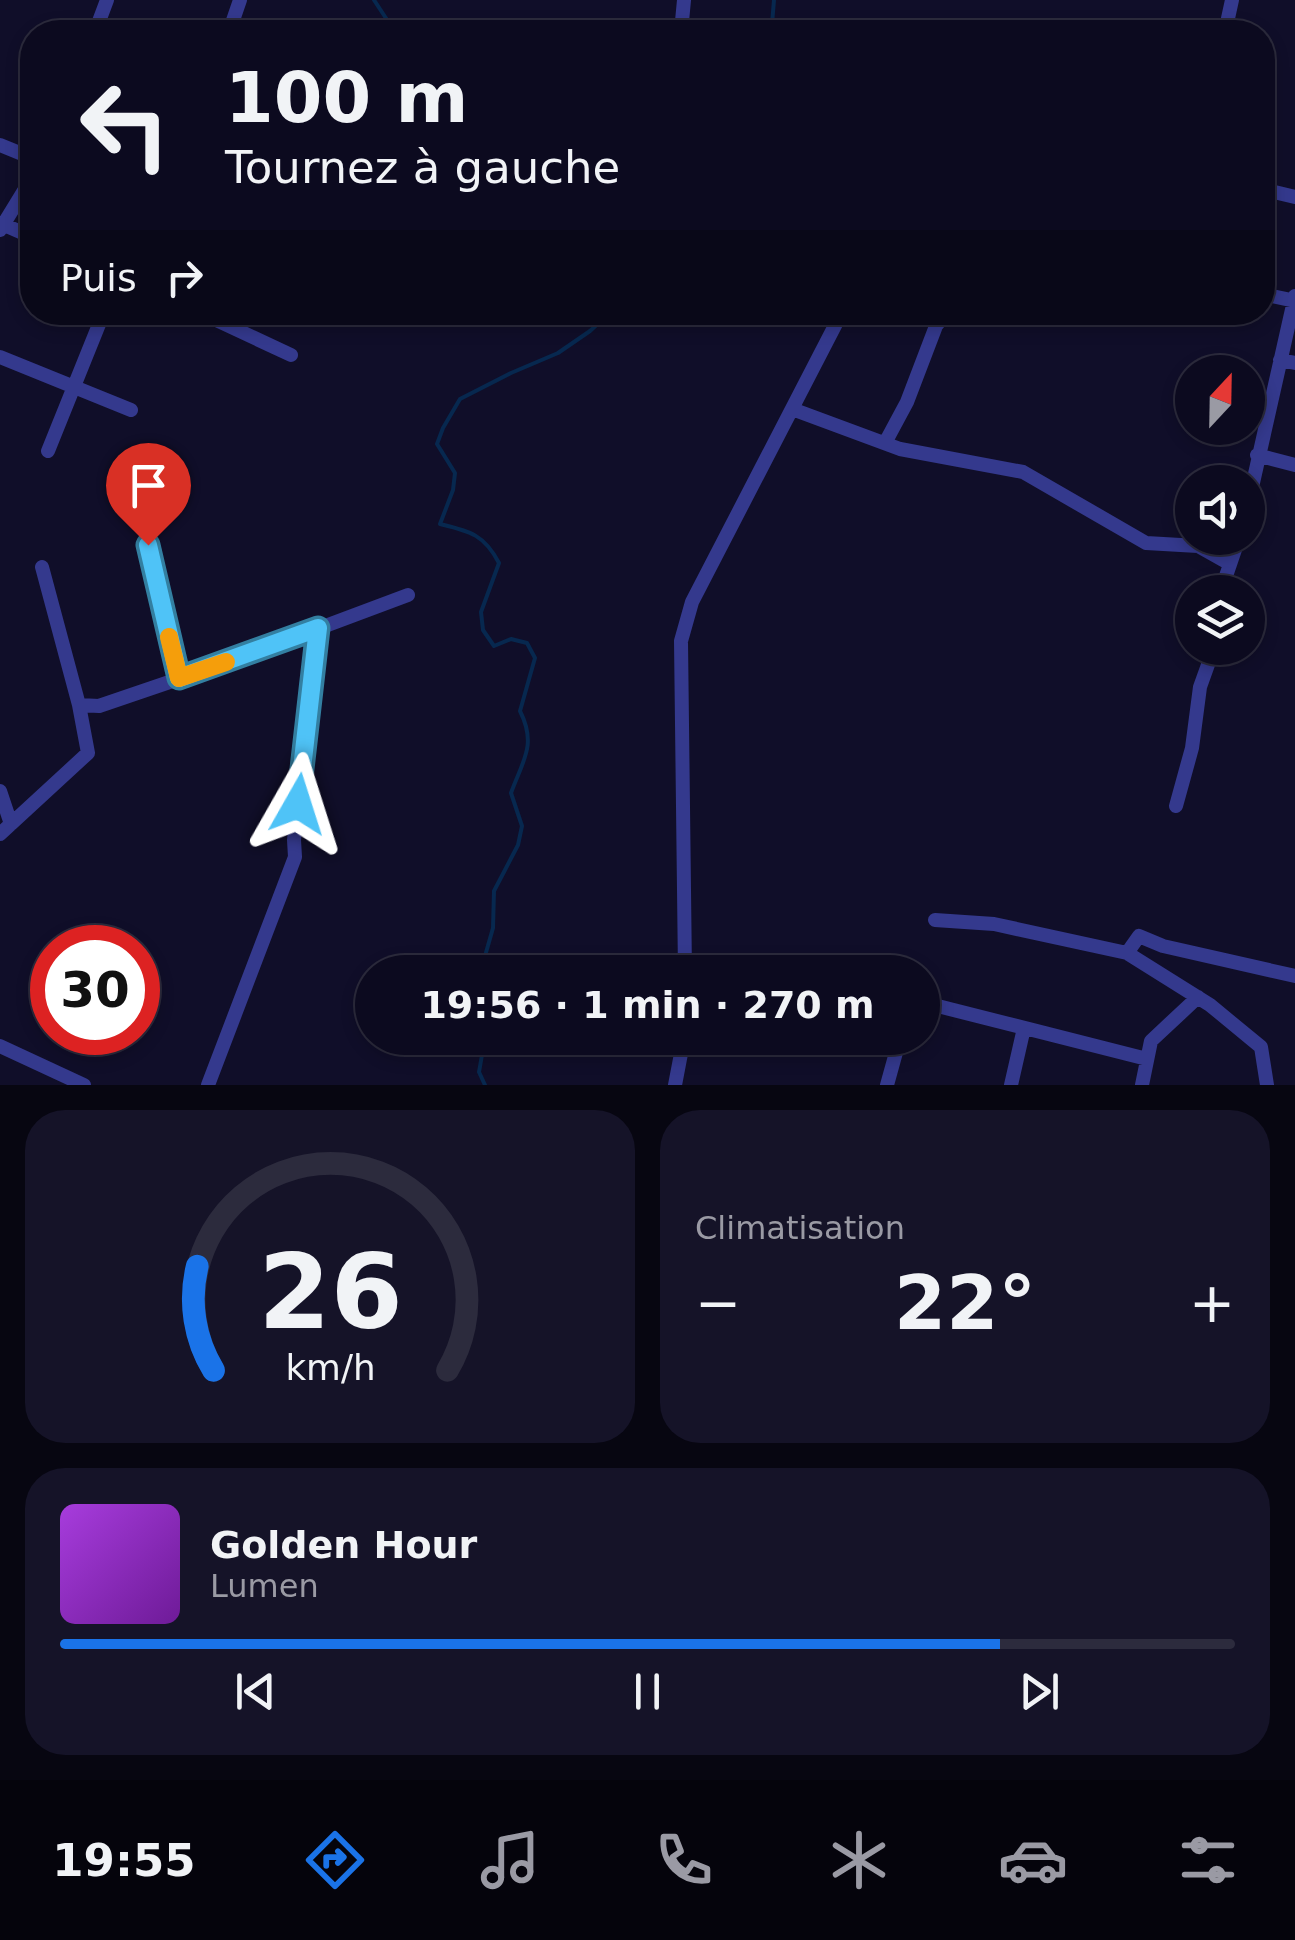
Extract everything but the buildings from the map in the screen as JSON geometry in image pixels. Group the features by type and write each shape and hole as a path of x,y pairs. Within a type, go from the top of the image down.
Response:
{"street":[{"path":"1,225 20,196"},
{"path":"1255,465 1287,362 1295,300"},
{"path":"48,451 99,325"},
{"path":"227,325 291,355"},
{"path":"685,955 681,641 692,602 835,325"},
{"path":"884,443 907,402 937,325"},
{"path":"0,358 130,410"},
{"path":"792,408 900,449 1023,472 1146,544 1198,546 1230,564"},
{"path":"1257,455 1295,465"},
{"path":"148,545 179,678"},
{"path":"1226,575 1233,555"},
{"path":"5,829 88,753 79,704 42,567"},
{"path":"79,704 100,706 408,595"},
{"path":"208,1085 295,857 318,628"},
{"path":"1176,806 1208,665"},
{"path":"0,790 5,829"},
{"path":"934,920 994,924 1127,953 1198,998 1261,1047 1267,1085"},
{"path":"1127,953 1139,936 1163,946 1295,976"},
{"path":"1142,1085 1151,1041 1198,998"},
{"path":"940,1007 1147,1059"},
{"path":"1011,1085 1024,1028"},
{"path":"0,1046 84,1085"},
{"path":"675,1085 681,1055"},
{"path":"887,1085 895,1055"}],"waterway":[{"path":"374,0 387,20"},
{"path":"772,20 774,0"},
{"path":"485,955 493,928 494,891 518,845 522,826 511,793 528,743 520,711 535,658 527,643 511,639 494,646 483,630 481,612 499,563 475,535 440,524 455,473 437,444 460,399 558,353 596,325"},
{"path":"482,1055 479,1072 485,1085"}],"slow traffic":[{"path":"169,637 179,678 226,662"}],"route":[{"path":"148,545 179,678 318,628 298,804"}]}
